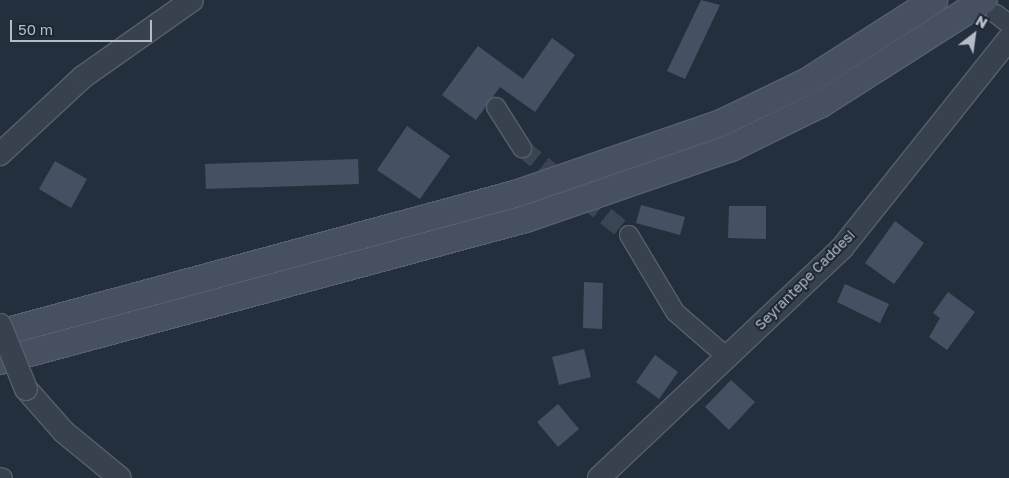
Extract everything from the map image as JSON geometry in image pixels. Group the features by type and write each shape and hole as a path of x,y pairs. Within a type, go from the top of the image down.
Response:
{"main road":[{"path":"0,333 518,193 721,123 808,81 934,0"},
{"path":"0,361 526,219 732,148 997,12"}],"street":[{"path":"0,154 83,77 192,0"},
{"name":"Seyrantepe Caddesi","path":"599,478 842,248 1009,39"},
{"path":"496,107 522,148"},
{"path":"629,235 675,312 727,357"},
{"path":"0,326 26,389 64,432 120,478"}],"building":[{"path":"701,0 720,5 685,79 667,71"},
{"path":"552,38 575,55 535,112 500,87 476,120 442,95 478,46 523,79"},
{"path":"407,126 450,156 420,199 377,170"},
{"path":"358,159 359,184 206,189 205,164"},
{"path":"55,161 87,179 71,208 39,189"},
{"path":"641,205 685,217 680,235 636,223"},
{"path":"729,206 766,206 766,239 728,238"},
{"path":"895,221 924,243 894,284 865,263"},
{"path":"584,282 603,283 602,329 583,328"},
{"path":"845,284 889,304 880,323 837,302"},
{"path":"948,292 975,312 947,350 929,337 940,318 933,313"},
{"path":"584,349 591,377 559,385 552,357"},
{"path":"655,355 678,372 659,399 636,382"},
{"path":"731,380 755,402 729,430 705,407"},
{"path":"558,404 579,429 558,447 537,422"}],"tunnel":[{"path":"522,148 629,235"}]}
